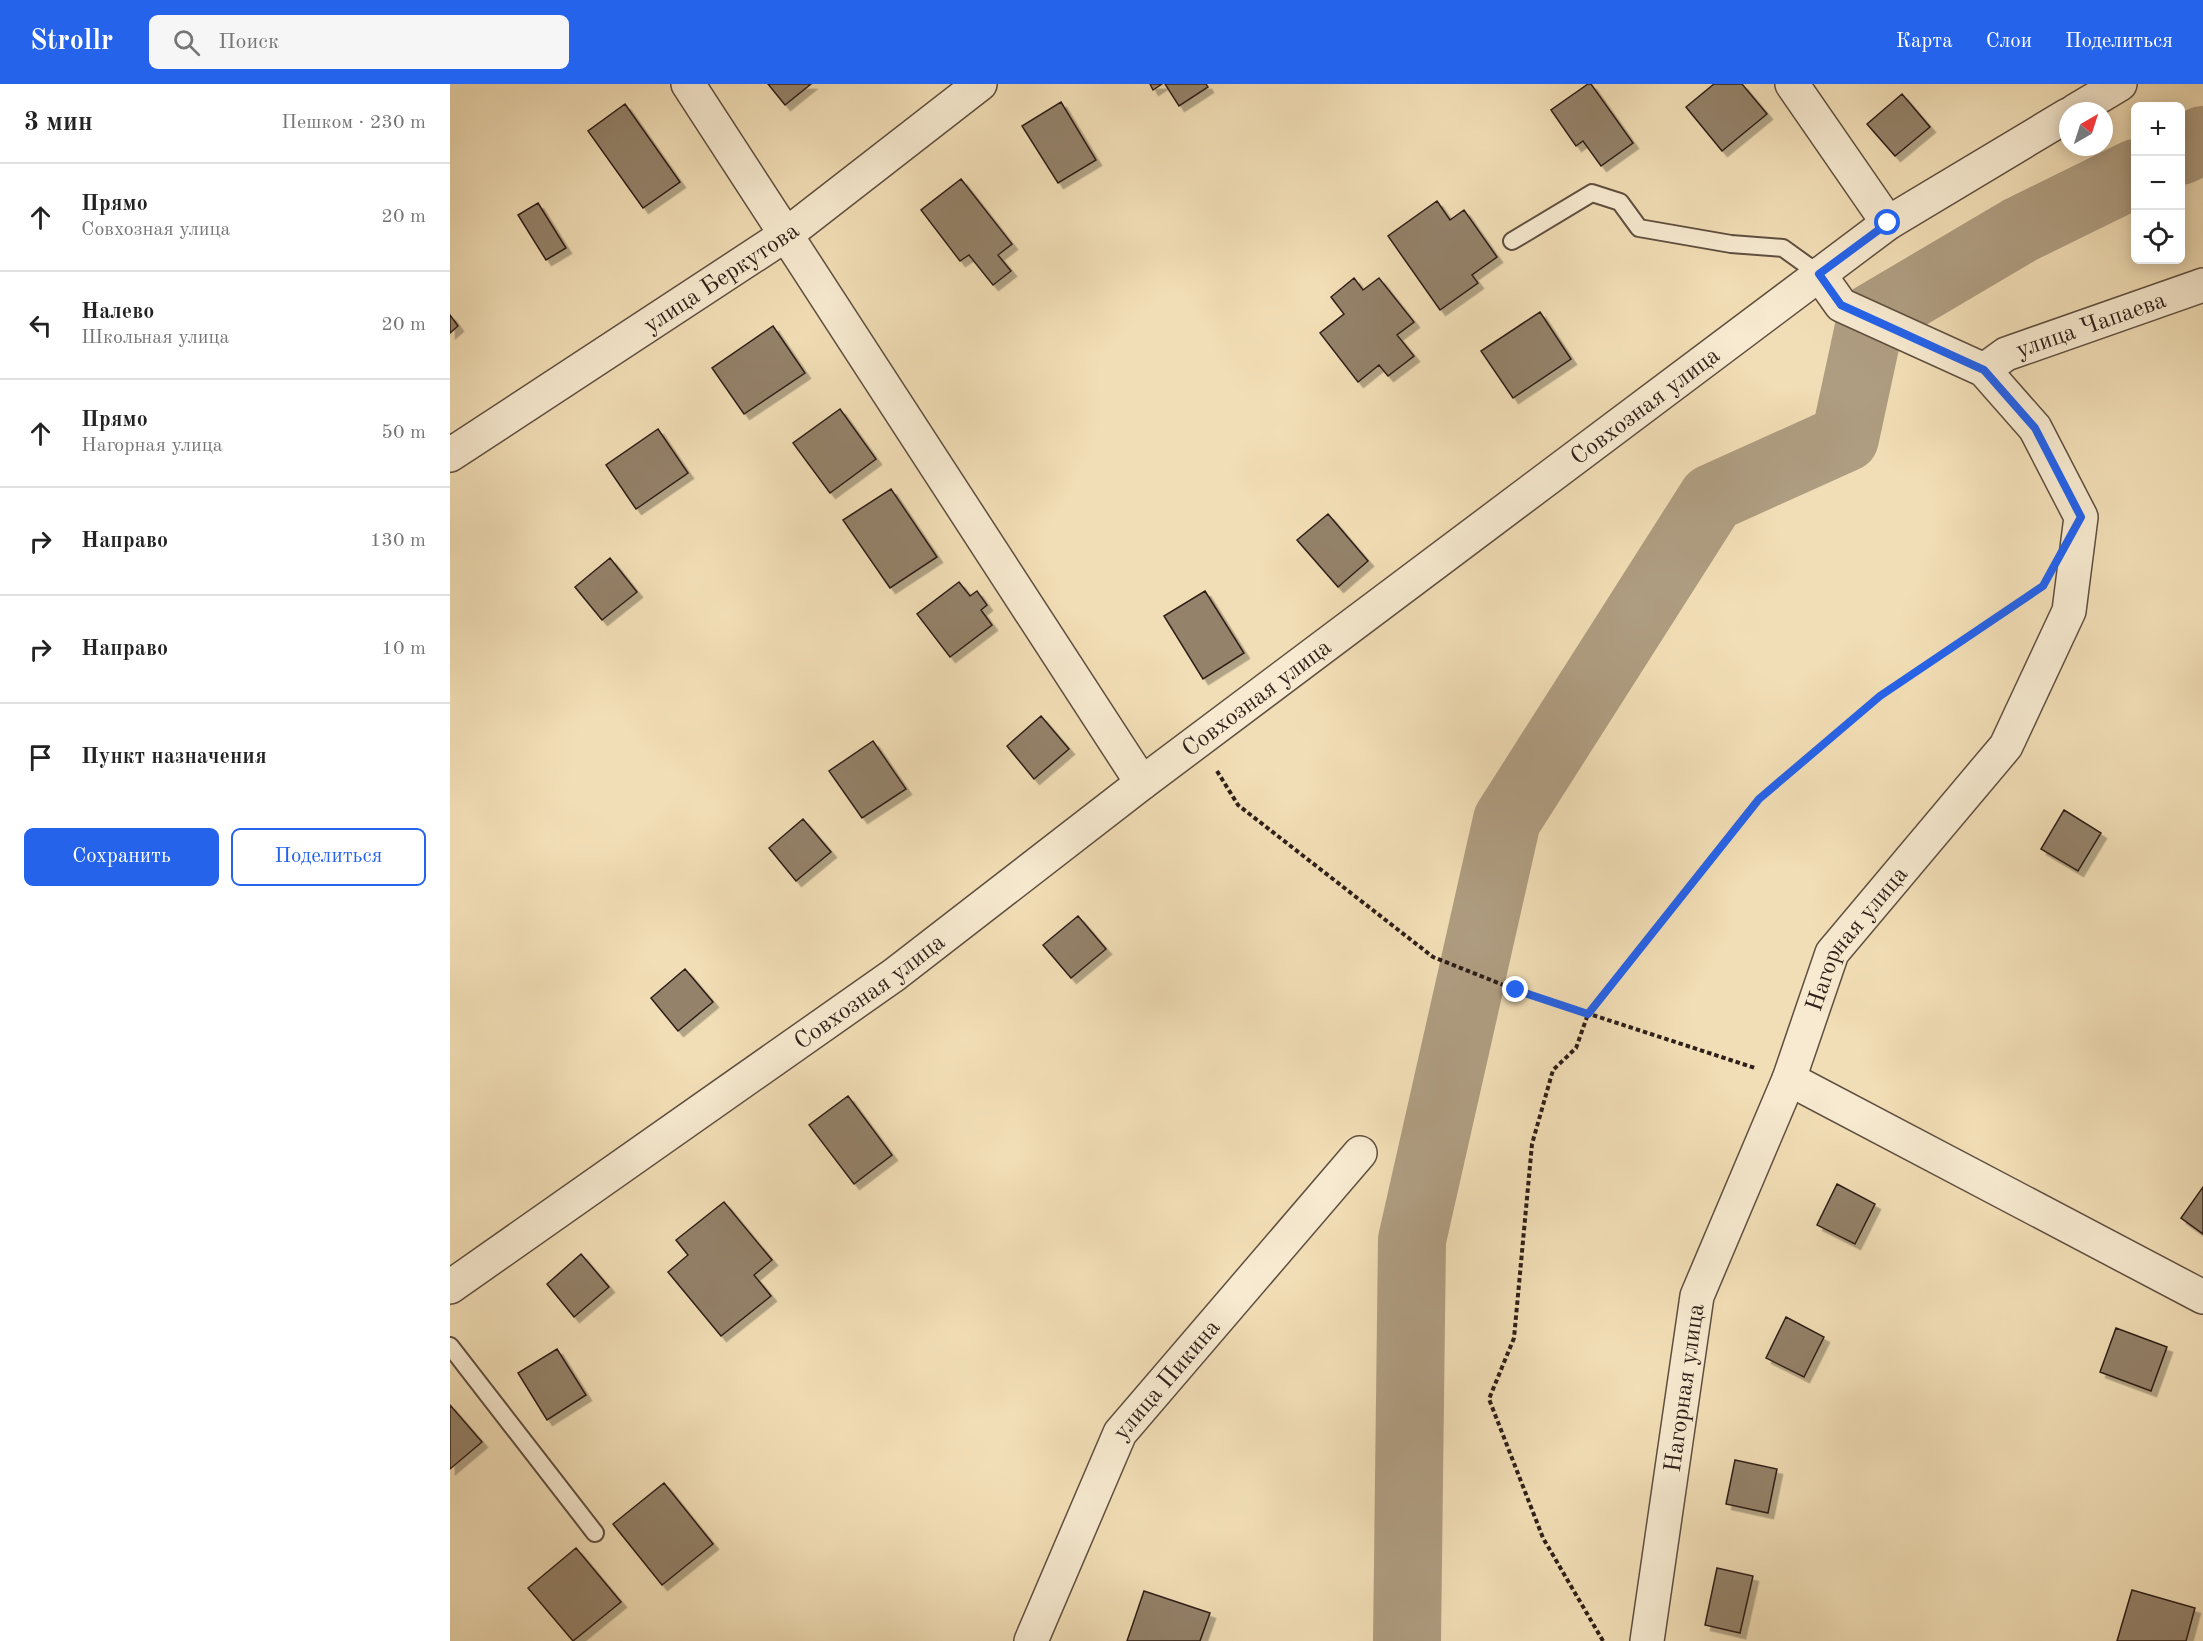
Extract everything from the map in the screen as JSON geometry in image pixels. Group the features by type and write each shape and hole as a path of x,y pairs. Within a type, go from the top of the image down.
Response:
{"street":[{"path":"688,84 1142,783"},
{"name":"улица Беркутова","path":"450,455 787,234 980,84"},
{"path":"1792,84 1888,223"},
{"path":"2090,102 2121,84"},
{"name":"Совхозная улица","path":"450,1287 894,975 1142,783 1200,742 1888,223 2059,120"},
{"name":"Нагорная улица","path":"1647,1641 1696,1296 1789,1079 1832,953 2006,746 2069,611 2081,517 2035,428 1984,370 1841,305 1819,274"},
{"name":"улица Чапаева","path":"1984,370 2006,354 2203,285"},
{"path":"1789,1079 2203,1297"},
{"name":"улица Пикина","path":"1031,1641 1120,1433 1360,1153"}],"lane":[{"path":"1512,241 1592,193 1620,202 1639,228 1731,244 1783,248 1819,274"},
{"path":"450,1346 595,1533"}],"path":[{"path":"1603,1641 1543,1538 1489,1400 1514,1338 1532,1144 1553,1070 1576,1048 1588,1014 1759,799 1880,696 2043,586"},
{"path":"1200,742 1238,805 1433,957 1516,990 1789,1079"}],"building":[{"path":"768,84 811,84 785,105"},
{"path":"1150,84 1162,84 1153,90"},
{"path":"1165,84 1206,84 1208,87 1179,106"},
{"path":"1591,84 1633,143 1601,166 1583,141 1576,146 1551,110"},
{"path":"1714,84 1742,84 1767,114 1722,151 1686,107"},
{"path":"1902,94 1930,127 1895,156 1867,124"},
{"path":"1061,102 1096,160 1058,183 1022,126"},
{"path":"625,104 680,182 643,208 588,131"},
{"path":"961,179 1012,244 998,255 1011,271 993,285 969,255 960,261 921,210"},
{"path":"1437,201 1450,220 1464,210 1497,257 1472,275 1478,283 1440,310 1388,236"},
{"path":"538,203 566,248 546,260 518,215"},
{"path":"1354,278 1363,290 1379,278 1414,322 1397,335 1414,356 1388,376 1379,365 1358,382 1320,333 1344,314 1331,297"},
{"path":"1540,312 1571,359 1513,398 1481,351"},
{"path":"450,315 458,326 450,333"},
{"path":"773,326 805,373 744,414 712,368"},
{"path":"840,409 876,459 830,493 793,443"},
{"path":"658,429 688,473 636,509 606,465"},
{"path":"891,489 937,557 890,588 843,520"},
{"path":"1328,514 1368,561 1338,587 1297,540"},
{"path":"610,558 637,592 602,620 575,587"},
{"path":"959,582 970,596 977,591 987,605 981,610 992,625 950,657 917,614"},
{"path":"1205,591 1244,653 1203,679 1164,616"},
{"path":"1041,716 1069,749 1034,779 1007,746"},
{"path":"873,741 906,789 862,818 829,771"},
{"path":"2064,810 2101,833 2078,871 2041,849"},
{"path":"803,819 831,852 796,881 769,848"},
{"path":"1078,916 1106,949 1071,978 1043,945"},
{"path":"685,969 713,1002 678,1031 651,998"},
{"path":"848,1096 892,1155 854,1184 809,1125"},
{"path":"1837,1184 1875,1204 1855,1244 1817,1225"},
{"path":"2203,1187 2203,1234 2181,1218"},
{"path":"724,1202 772,1260 754,1275 771,1296 721,1336 668,1272 688,1255 676,1240"},
{"path":"581,1254 609,1287 574,1317 547,1284"},
{"path":"1786,1317 1824,1337 1804,1377 1766,1358"},
{"path":"2116,1328 2167,1347 2151,1391 2100,1372"},
{"path":"557,1349 586,1395 547,1420 518,1373"},
{"path":"450,1405 482,1442 450,1469"},
{"path":"1735,1460 1777,1469 1768,1513 1726,1504"},
{"path":"664,1483 713,1544 662,1585 613,1524"},
{"path":"576,1548 621,1602 573,1641 528,1588"},
{"path":"1717,1568 1753,1576 1740,1633 1705,1625"},
{"path":"2132,1590 2195,1608 2186,1641 2117,1641"},
{"path":"1144,1591 1210,1613 1200,1641 1127,1641"}],"waterway":[{"path":"2185,149 2203,140"},
{"path":"1407,1641 1412,1240 1507,820 1712,498 1845,438 1871,318 2020,230 2131,175"}],"route":[{"path":"1516,990 1588,1014 1759,799 1880,696 2043,586 2081,517 2035,428 1984,370 1841,305 1819,274 1888,223"}]}
